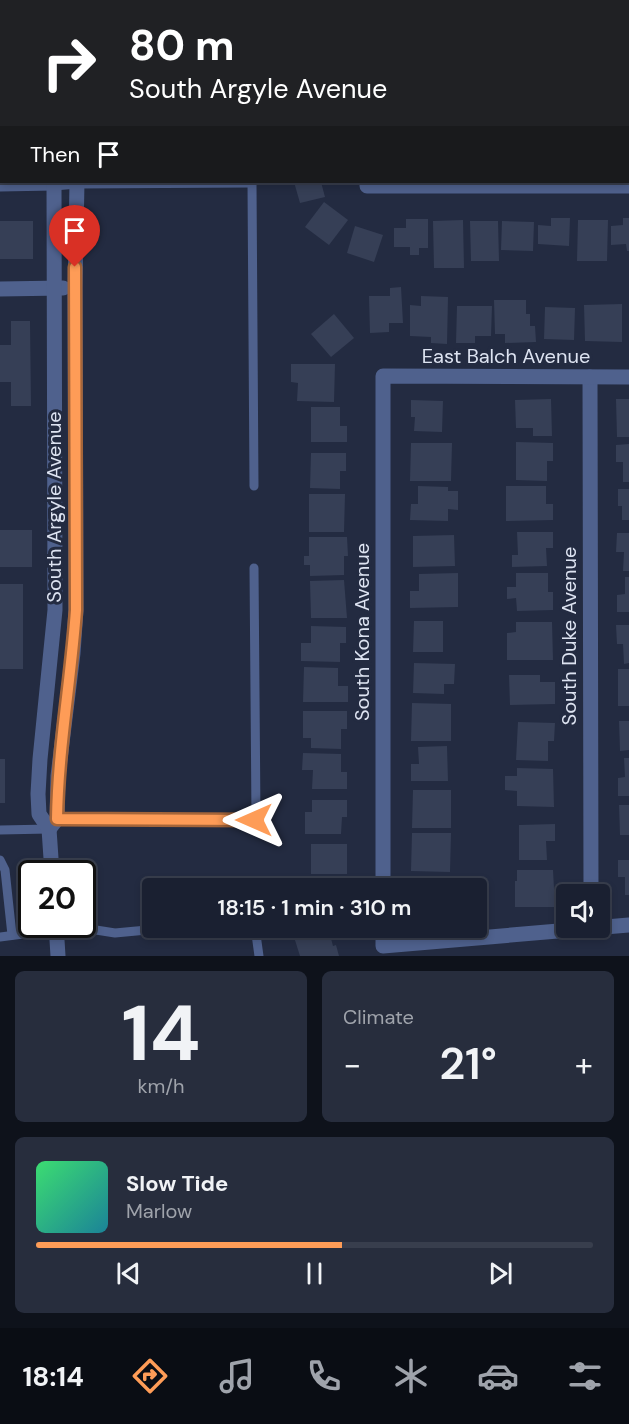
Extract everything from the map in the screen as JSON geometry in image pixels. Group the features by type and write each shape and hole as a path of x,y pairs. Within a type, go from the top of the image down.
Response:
{"street":[{"name":"South Argyle Avenue","path":"52,860 53,824 76,610 77,183"},
{"name":"South Argyle Avenue","path":"53,824 39,814 38,794 56,610 54,184"},
{"path":"367,184 629,186"},
{"path":"0,289 75,288"},
{"name":"East Balch Avenue","path":"383,376 629,377"},
{"name":"South Kona Avenue","path":"383,376 383,878"},
{"name":"South Duke Avenue","path":"590,377 591,884"},
{"path":"610,926 629,925"},
{"path":"487,937 556,931"},
{"path":"57,938 58,956"},
{"path":"383,938 383,946 475,938"}],"lane":[{"path":"0,187 77,183"},
{"path":"252,183 254,486"},
{"path":"0,830 53,824 255,818 254,568"},
{"path":"0,860 5,870 12,935"},
{"path":"96,930 115,933 142,930"},
{"path":"0,937 18,934"},
{"path":"257,938 259,956"}],"building":[{"path":"294,183 321,183 325,197 300,203"},
{"path":"324,202 348,220 329,245 305,227"},
{"path":"551,218 570,218 569,246 538,244 538,225 551,226"},
{"path":"623,218 629,218 629,251 627,251 626,244 611,245 611,226 623,225"},
{"path":"406,219 428,219 428,248 419,248 419,255 410,255 410,247 394,247 394,228 406,228"},
{"path":"463,220 464,268 434,268 433,221"},
{"path":"578,220 608,220 607,261 577,261"},
{"path":"0,221 33,221 33,259 0,259"},
{"path":"470,221 498,221 499,261 471,261"},
{"path":"502,221 534,222 533,251 501,250"},
{"path":"355,226 383,235 374,262 347,253"},
{"path":"401,287 403,323 389,323 389,332 370,333 369,296 390,296 390,288"},
{"path":"421,296 448,297 447,344 431,343 431,337 410,336 410,305 421,306"},
{"path":"494,300 526,300 526,314 530,314 530,326 535,326 536,342 505,343 505,334 495,334"},
{"path":"622,304 622,342 585,341 584,305"},
{"path":"457,306 492,306 491,336 475,336 475,343 456,343"},
{"path":"545,307 575,308 574,340 544,339"},
{"path":"334,314 354,338 331,357 311,334"},
{"path":"11,321 30,321 31,406 11,406 11,382 0,382 0,345 11,345"},
{"path":"291,364 335,364 334,402 297,401 298,383 291,382"},
{"path":"551,399 552,436 533,436 533,428 516,428 515,400"},
{"path":"616,399 629,399 629,437 617,437"},
{"path":"411,400 443,401 442,432 414,431 415,417 411,417"},
{"path":"311,407 340,407 340,426 347,426 347,442 311,442"},
{"path":"516,442 553,443 553,461 547,461 547,481 516,480"},
{"path":"411,443 452,443 451,481 410,481"},
{"path":"629,444 629,482 623,482 623,462 616,462 616,445"},
{"path":"311,453 346,453 346,471 340,471 340,489 310,488"},
{"path":"418,486 448,487 448,491 458,491 458,510 448,509 448,521 410,520 411,504 418,504"},
{"path":"506,486 546,486 546,504 553,504 553,520 506,521"},
{"path":"618,489 629,489 629,520 622,520 622,506 618,506"},
{"path":"309,494 345,494 344,532 309,532"},
{"path":"0,530 32,530 32,567 0,567"},
{"path":"517,532 553,532 553,548 546,548 547,566 512,567 512,555 518,555"},
{"path":"617,533 629,533 629,571 623,571 624,552 616,552"},
{"path":"454,535 455,566 413,567 413,536"},
{"path":"309,537 347,537 348,556 344,556 344,575 310,576 310,565 304,565 304,556 309,556"},
{"path":"458,573 458,607 410,608 410,591 419,591 419,574"},
{"path":"516,573 548,573 548,592 553,592 553,610 517,611 516,598 507,599 507,587 516,587"},
{"path":"625,577 629,577 629,612 617,612 617,595 625,594"},
{"path":"344,580 347,618 311,618 310,581"},
{"path":"0,584 23,584 23,669 0,669"},
{"path":"414,621 443,621 443,652 413,652"},
{"path":"516,622 552,622 553,660 507,660 507,633 516,632"},
{"path":"616,625 629,625 629,663 624,664 623,644 617,644"},
{"path":"311,626 346,627 346,643 340,643 340,662 301,661 301,643 311,643"},
{"path":"414,663 455,664 454,684 444,684 444,694 413,693"},
{"path":"304,667 338,668 338,686 348,686 348,702 303,702"},
{"path":"618,669 629,669 629,706 618,706"},
{"path":"509,675 540,675 540,682 555,682 555,704 510,705"},
{"path":"412,703 451,704 451,741 411,741"},
{"path":"303,711 347,711 347,729 341,729 341,749 311,748 311,738 303,738"},
{"path":"619,721 629,721 629,750 620,751"},
{"path":"518,722 555,723 554,741 548,741 548,761 516,760"},
{"path":"447,746 448,781 411,781 411,764 419,764 418,747"},
{"path":"303,753 341,754 341,772 347,772 347,789 312,789 313,770 302,770"},
{"path":"624,758 629,758 629,796 618,796 618,778 625,777"},
{"path":"0,759 5,759 5,803 0,803"},
{"path":"517,768 553,769 554,807 517,806 517,791 505,790 505,776 517,776"},
{"path":"413,790 451,790 451,828 412,828"},
{"path":"312,800 347,800 347,817 342,817 341,834 305,834 305,812 312,812"},
{"path":"619,805 629,805 629,835 620,835"},
{"path":"555,824 555,841 546,841 547,860 519,860 519,825"},
{"path":"412,833 451,833 450,872 411,871"},
{"path":"311,844 347,844 347,874 311,874"},
{"path":"618,860 629,860 629,895 625,895 625,877 618,877"},
{"path":"517,870 553,870 555,907 515,907"},
{"path":"294,938 331,938 339,956 300,956"}],"route":[{"path":"75,267 76,610 58,776 57,819 254,820"}]}
